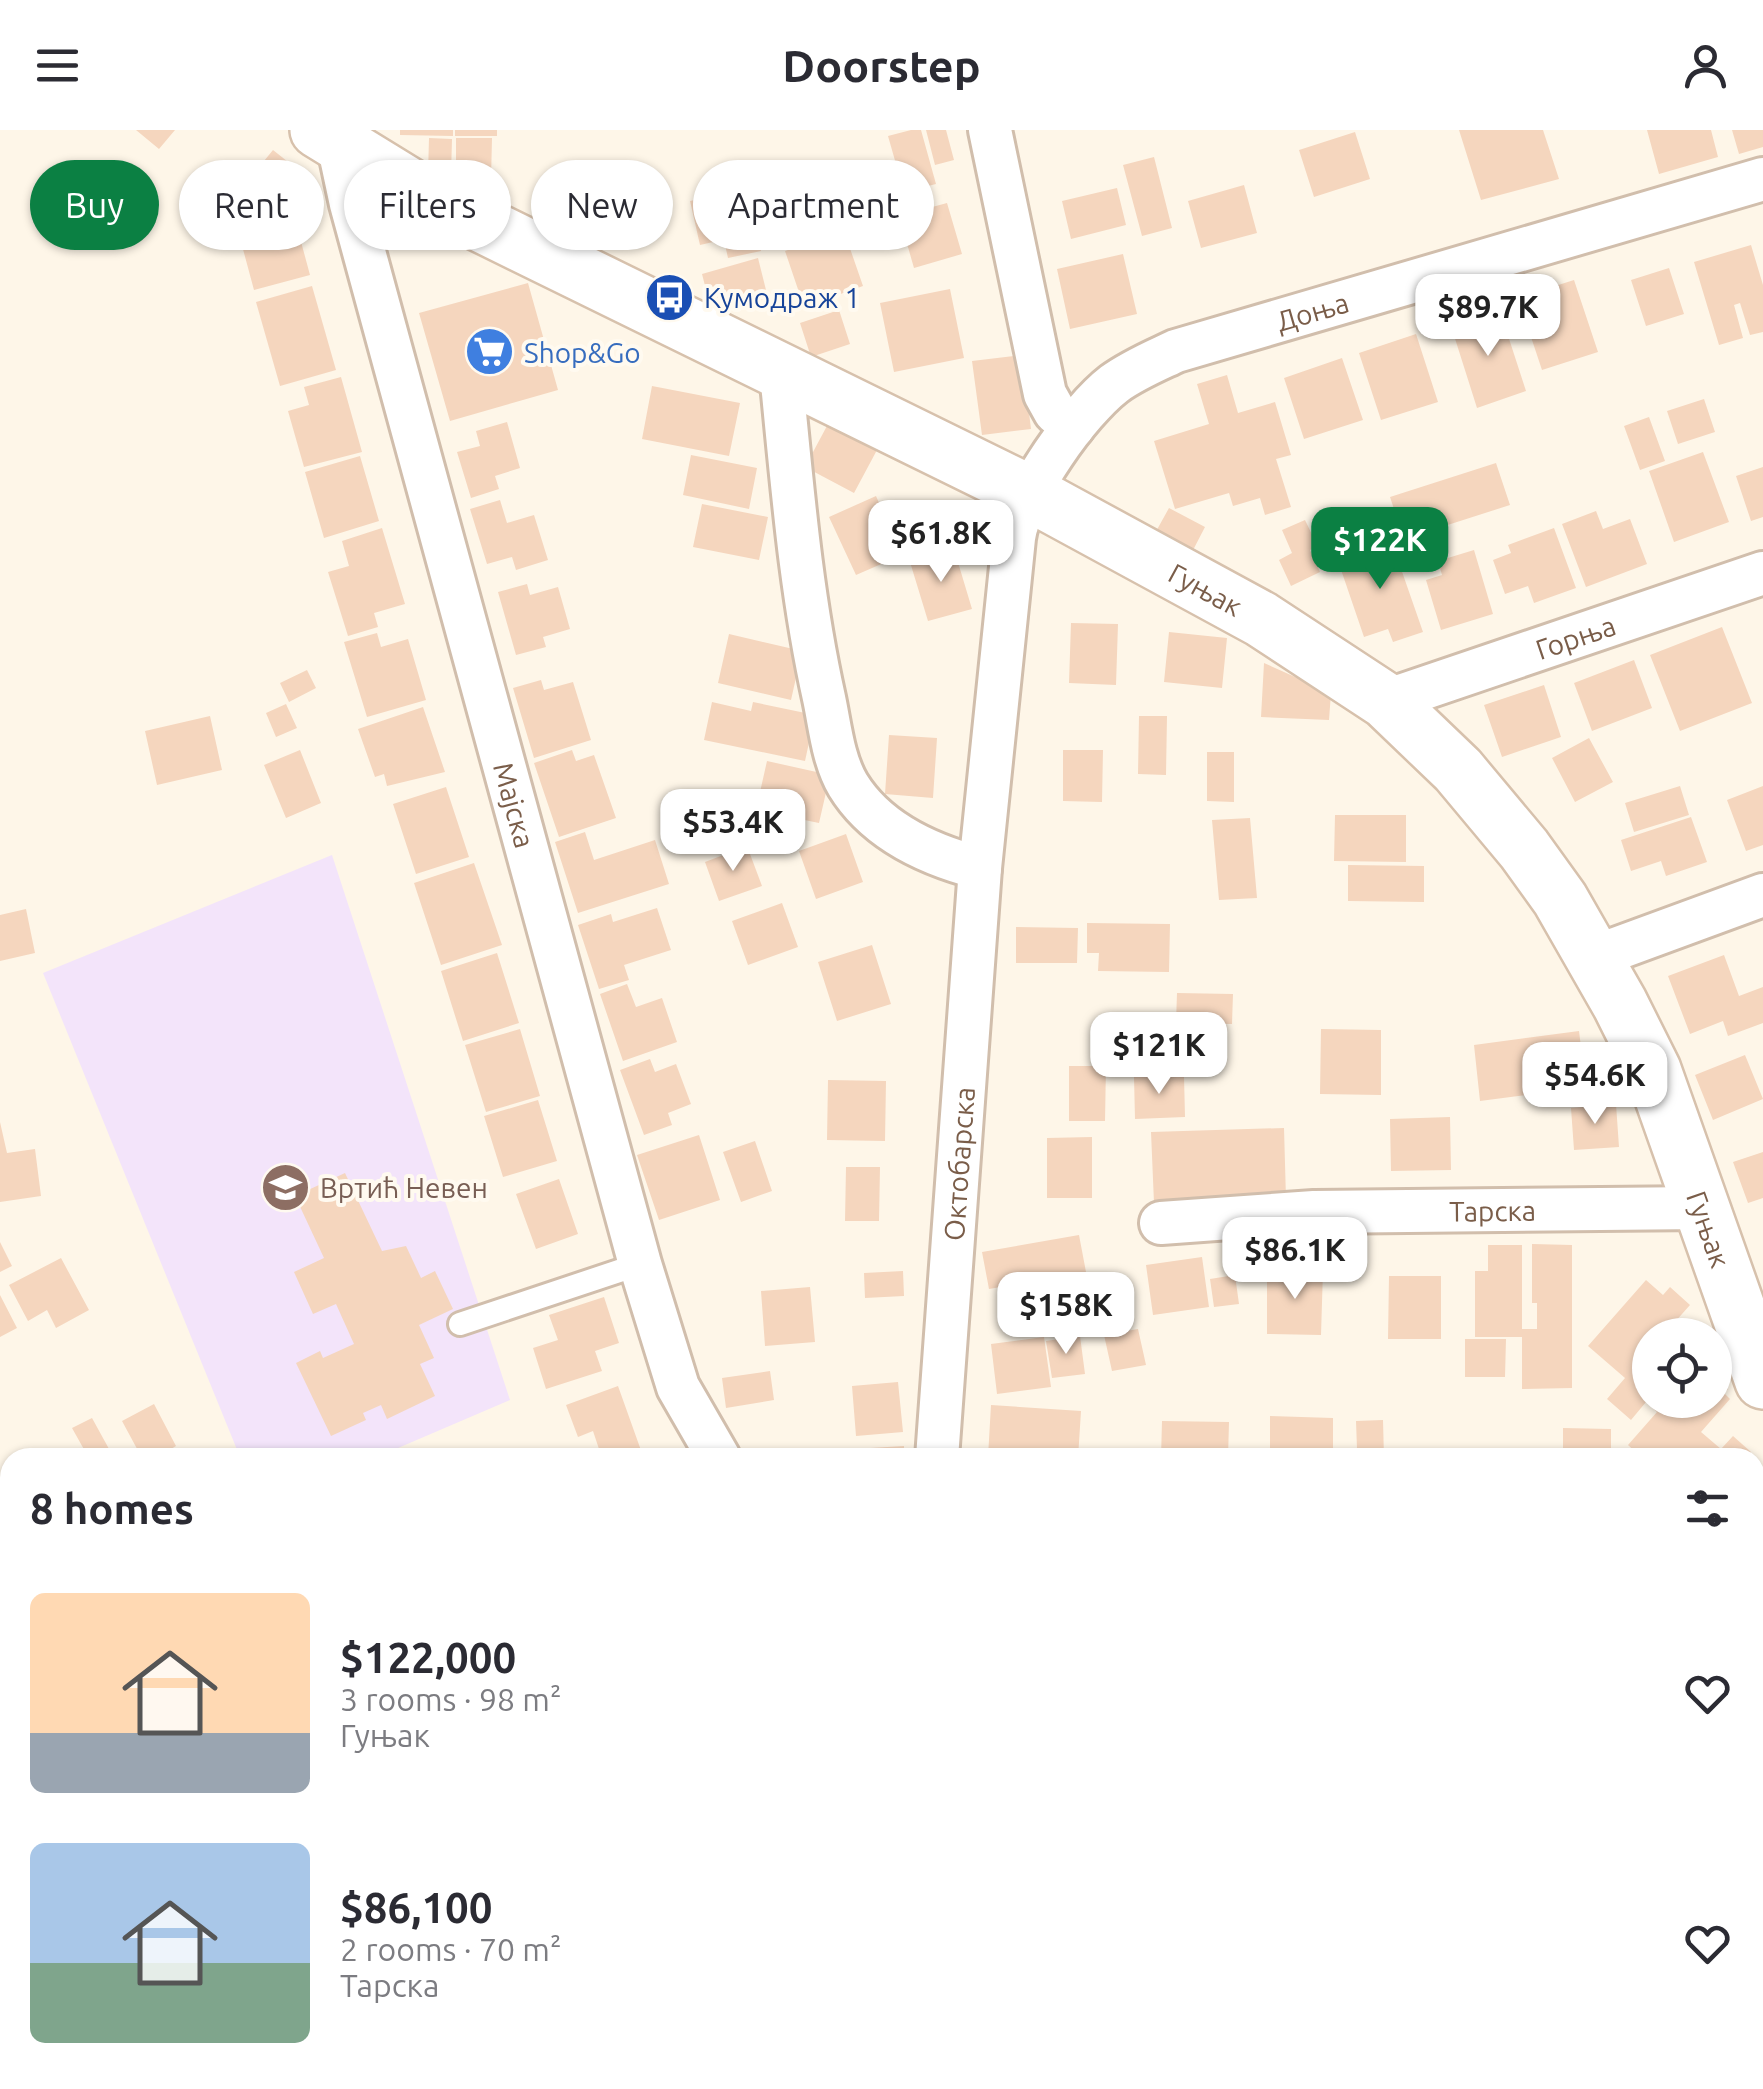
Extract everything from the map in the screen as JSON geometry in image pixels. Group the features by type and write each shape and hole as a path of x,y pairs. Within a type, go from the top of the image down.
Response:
{"street":[{"path":"990,130 1045,394 1055,412 1073,428"},
{"name":"Гуњак","path":"334,134 432,200 1031,494 1262,619 1386,701 1458,770 1524,848 1594,958 1653,1070 1763,1381"},
{"name":"Мајска","path":"334,134 640,1264 678,1387 713,1448"},
{"name":"Доња","path":"1031,494 1073,428 1115,384 1176,351 1763,180"},
{"path":"781,373 803,600 838,762 866,809 904,839 940,858 980,868"},
{"name":"Октобарска","path":"937,1448 980,868 1014,538 1031,494"},
{"name":"Горња","path":"1386,701 1763,573"},
{"path":"1594,958 1763,894"},
{"name":"Тарска","path":"1161,1223 1314,1212 1704,1208"}],"lane":[{"path":"460,1324 640,1264"}],"shaded area":[{"name":"Вртић Невен","path":"332,855 510,1400 398,1448 236,1448 43,973"}],"building":[{"path":"136,130 175,130 159,149"},
{"path":"400,130 453,130 453,136 400,135"},
{"path":"455,130 497,130 497,136 455,136"},
{"path":"921,130 929,160 895,160 888,136"},
{"path":"926,130 946,130 954,160 935,165"},
{"path":"1459,130 1543,130 1559,179 1481,200"},
{"path":"1647,130 1711,130 1718,157 1659,174"},
{"path":"1732,130 1763,130 1763,147 1739,154"},
{"path":"1355,132 1370,179 1314,197 1299,150"},
{"path":"429,138 452,139 451,160 428,160"},
{"path":"456,138 492,138 491,160 456,160"},
{"path":"273,150 286,160 265,160"},
{"path":"1154,157 1172,228 1142,236 1123,165"},
{"path":"1244,185 1257,233 1201,248 1188,201"},
{"path":"1117,188 1126,225 1071,239 1062,201"},
{"path":"947,203 962,254 914,268 909,250 934,250 934,207"},
{"path":"1751,245 1763,285 1763,332 1750,335 1740,303 1734,305 1743,338 1719,345 1694,262"},
{"path":"243,250 303,250 310,275 254,290"},
{"path":"726,250 761,251 728,258"},
{"path":"851,250 863,286 804,307 785,251"},
{"path":"1123,254 1137,314 1070,329 1057,269"},
{"path":"758,258 768,298 712,313 702,274"},
{"path":"1669,268 1684,314 1646,326 1631,280"},
{"path":"1574,280 1598,352 1542,370 1518,298"},
{"name":"Shop&Go","path":"528,283 558,390 450,421 419,313"},
{"path":"312,286 336,370 280,386 256,302"},
{"path":"950,289 964,358 894,372 880,303"},
{"path":"839,310 850,344 811,357 800,323"},
{"path":"1500,311 1526,391 1477,408 1451,326"},
{"path":"1416,334 1438,402 1381,420 1359,353"},
{"path":"1022,355 1031,429 982,435 972,361"},
{"path":"1342,358 1363,420 1304,439 1284,378"},
{"path":"1227,375 1238,413 1275,402 1291,455 1276,459 1291,507 1265,515 1260,498 1233,506 1229,493 1175,509 1154,441 1209,424 1197,384"},
{"path":"341,377 362,452 304,467 288,411 309,405 304,387"},
{"path":"652,386 740,403 729,456 642,439"},
{"path":"1704,399 1715,432 1678,444 1667,411"},
{"path":"1649,417 1665,461 1640,470 1624,426"},
{"path":"507,422 520,468 495,476 499,489 471,498 457,452 480,446 476,431"},
{"path":"828,424 877,450 854,493 805,467"},
{"path":"1703,452 1729,522 1674,542 1649,471"},
{"path":"691,455 757,468 749,509 683,495"},
{"path":"360,456 379,521 324,538 305,472"},
{"path":"1496,463 1510,505 1404,539 1390,497"},
{"path":"1763,467 1763,517 1751,521 1736,476"},
{"path":"876,496 902,555 856,575 829,517"},
{"path":"500,500 507,523 534,515 548,560 516,570 512,557 487,564 470,509"},
{"path":"702,504 768,517 759,560 693,547"},
{"path":"1169,508 1205,527 1191,554 1154,535"},
{"path":"1596,511 1603,529 1630,519 1647,564 1586,587 1562,524"},
{"path":"1305,520 1318,547 1310,550 1320,572 1291,586 1279,560 1292,553 1282,530"},
{"path":"382,528 405,604 374,613 378,627 348,636 328,572 349,566 342,541"},
{"path":"1554,528 1576,588 1534,603 1528,586 1505,594 1493,560 1511,553 1508,545"},
{"path":"1391,540 1423,632 1393,642 1388,629 1364,637 1337,558"},
{"path":"954,549 972,609 928,621 910,562"},
{"path":"1474,550 1493,614 1441,630 1426,580 1442,575 1438,561"},
{"path":"527,584 530,595 558,587 570,629 543,637 546,647 516,655 498,592"},
{"path":"1071,623 1118,624 1116,685 1069,683"},
{"path":"1722,627 1752,703 1680,731 1650,655"},
{"path":"1169,632 1227,638 1222,688 1164,682"},
{"path":"377,633 381,647 408,639 426,700 367,717 344,642"},
{"path":"729,634 802,651 791,700 718,683"},
{"path":"1634,660 1652,708 1592,731 1574,683"},
{"path":"1264,663 1331,693 1329,720 1261,717"},
{"path":"307,670 316,688 289,702 280,683"},
{"path":"541,680 544,690 573,682 591,740 534,758 513,688"},
{"path":"1544,685 1561,737 1502,757 1484,705"},
{"path":"712,702 751,711 753,702 815,715 805,761 704,740"},
{"path":"286,704 297,728 276,737 266,713"},
{"path":"423,707 445,772 387,786 384,774 375,777 358,729"},
{"path":"210,716 222,770 157,785 145,731"},
{"path":"1139,716 1167,716 1166,775 1138,774"},
{"path":"889,735 937,738 933,798 885,794"},
{"path":"1589,738 1613,782 1575,802 1552,758"},
{"path":"300,750 321,803 286,818 264,765"},
{"path":"572,750 576,761 594,755 616,818 559,837 534,763"},
{"path":"1063,750 1103,750 1102,802 1063,801"},
{"path":"1207,752 1234,752 1234,802 1207,801"},
{"path":"767,761 830,775 819,823 756,810"},
{"path":"1680,786 1689,815 1634,832 1625,803"},
{"path":"1763,786 1763,845 1746,851 1727,800"},
{"path":"446,787 469,857 416,874 393,804"},
{"path":"1335,815 1406,815 1406,862 1334,861"},
{"path":"1691,817 1707,862 1666,876 1661,861 1631,871 1621,840"},
{"path":"1250,818 1257,898 1219,900 1212,820"},
{"path":"585,832 594,860 655,840 669,884 578,913 555,842"},
{"path":"846,834 863,882 816,899 799,851"},
{"path":"747,846 762,886 719,901 705,862"},
{"path":"474,863 502,945 441,965 414,883"},
{"path":"1348,865 1424,866 1424,902 1348,901"},
{"path":"782,903 798,947 748,965 732,921"},
{"path":"657,908 671,950 624,965 629,980 599,989 578,925 611,914 613,922"},
{"path":"26,909 35,953 0,961 0,915"},
{"path":"1087,923 1170,924 1169,972 1098,971 1099,953 1087,953"},
{"path":"1016,927 1078,928 1077,963 1016,963"},
{"path":"872,945 891,1004 837,1021 818,962"},
{"path":"497,953 519,1023 463,1041 441,971"},
{"path":"1724,955 1739,996 1763,987 1763,1023 1728,1036 1723,1021 1690,1034 1668,976"},
{"path":"627,984 636,1007 662,998 677,1042 623,1061 600,994"},
{"path":"1177,993 1233,994 1232,1024 1176,1023"},
{"path":"520,1029 540,1096 486,1112 465,1045"},
{"path":"1321,1029 1381,1030 1381,1095 1320,1094"},
{"path":"1579,1031 1586,1087 1480,1101 1474,1045"},
{"path":"1745,1055 1763,1099 1713,1120 1695,1075"},
{"path":"650,1059 655,1072 676,1064 691,1104 668,1113 672,1125 644,1135 620,1070"},
{"path":"1069,1066 1106,1066 1105,1121 1069,1121"},
{"path":"1184,1076 1185,1117 1135,1119 1134,1077"},
{"path":"828,1080 886,1081 885,1141 827,1140"},
{"path":"538,1100 557,1161 503,1177 484,1116"},
{"path":"1616,1104 1619,1147 1574,1150 1571,1108"},
{"path":"1450,1117 1451,1170 1391,1171 1390,1119"},
{"path":"0,1122 7,1153 35,1149 41,1196 0,1202"},
{"path":"1284,1128 1286,1199 1154,1203 1151,1132"},
{"path":"699,1135 720,1200 659,1220 637,1155"},
{"path":"1092,1137 1092,1198 1047,1198 1047,1138"},
{"path":"755,1141 772,1191 741,1202 723,1152"},
{"path":"1763,1152 1763,1198 1748,1203 1733,1162"},
{"path":"846,1167 880,1167 879,1221 845,1221"},
{"path":"345,1173 382,1251 406,1246 421,1278 435,1271 453,1309 419,1325 434,1358 420,1364 435,1396 387,1419 381,1405 363,1413 366,1420 331,1436 296,1363 320,1351 323,1358 354,1344 336,1304 313,1314 294,1272 324,1258 295,1196"},
{"path":"559,1179 578,1234 536,1249 516,1194"},
{"path":"1079,1235 1086,1272 989,1289 982,1252"},
{"path":"0,1242 12,1266 0,1272"},
{"path":"1532,1244 1572,1245 1572,1388 1522,1389 1522,1337 1475,1337 1475,1271 1488,1271 1488,1245 1522,1245 1522,1329 1537,1329 1537,1303 1532,1303"},
{"path":"1202,1257 1209,1307 1153,1315 1146,1265"},
{"path":"61,1258 89,1310 56,1328 47,1310 28,1321 9,1285"},
{"path":"1267,1270 1323,1270 1321,1335 1267,1334"},
{"path":"903,1271 904,1296 865,1298 864,1273"},
{"path":"1235,1275 1239,1304 1214,1307 1210,1279"},
{"path":"1389,1276 1441,1276 1441,1339 1388,1339"},
{"path":"1646,1280 1663,1295 1670,1287 1690,1305 1678,1318 1632,1318 1631,1420 1607,1399 1625,1378 1588,1346"},
{"path":"810,1287 815,1342 765,1346 761,1291"},
{"path":"0,1295 17,1328 0,1337"},
{"path":"1052,1295 1053,1333 1030,1334 1030,1322 1003,1322 1003,1296"},
{"path":"604,1297 619,1343 595,1351 602,1371 546,1389 533,1348 558,1340 549,1315"},
{"path":"1138,1329 1146,1365 1112,1371 1104,1335"},
{"path":"1080,1336 1085,1374 1052,1378 1046,1341"},
{"path":"1044,1337 1051,1387 997,1394 991,1344"},
{"path":"1465,1339 1506,1339 1505,1377 1465,1377"},
{"path":"770,1371 774,1400 726,1408 722,1378"},
{"path":"898,1382 903,1432 856,1436 852,1386"},
{"path":"618,1386 640,1448 599,1448 593,1431 578,1437 566,1405"},
{"path":"154,1404 176,1446 137,1448 122,1421"},
{"path":"991,1405 1081,1411 1079,1448 989,1448"},
{"path":"1270,1416 1333,1418 1333,1448 1270,1448"},
{"path":"92,1418 108,1448 83,1448 72,1428"},
{"path":"1652,1418 1713,1418 1701,1432 1720,1448 1631,1448 1628,1445"},
{"path":"1383,1420 1384,1448 1357,1448 1356,1421"},
{"path":"1162,1421 1229,1422 1228,1448 1161,1448"},
{"path":"1563,1428 1611,1429 1611,1448 1563,1448"},
{"path":"1733,1436 1746,1448 1722,1448"}],"place":[{"name":"Кумодраж 1","path":"669,297"},
{"name":"Shop&Go","path":"489,352"},
{"name":"Вртић Невен","path":"285,1187"}]}
